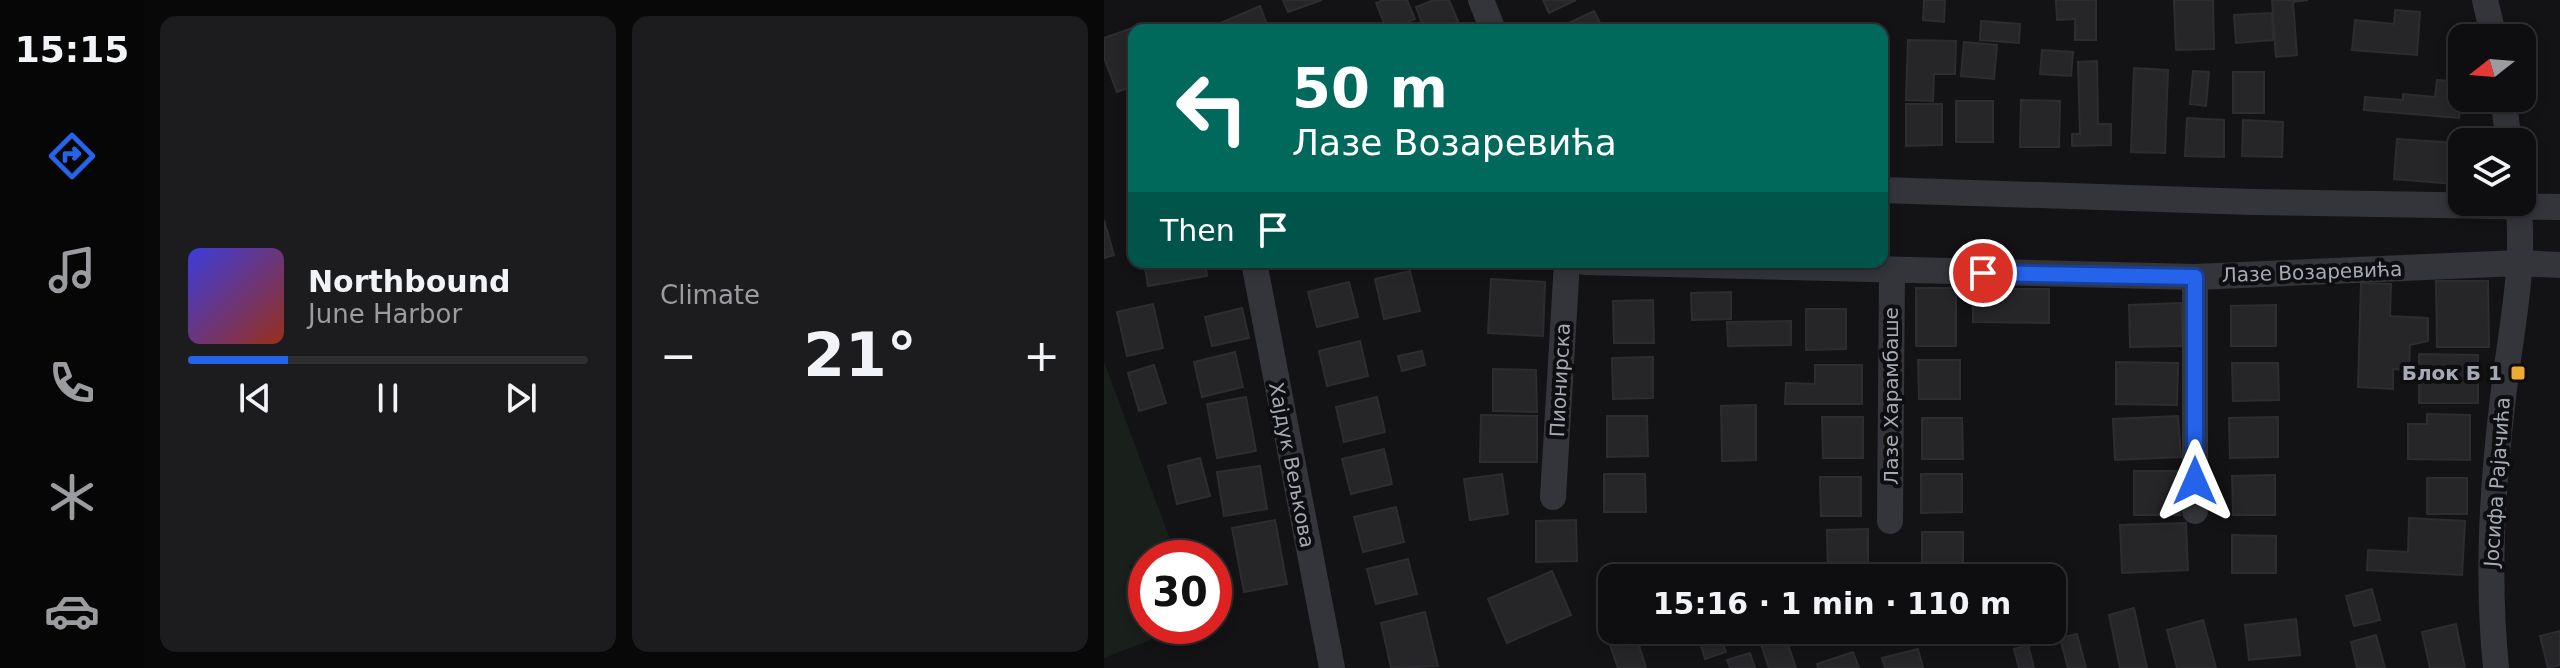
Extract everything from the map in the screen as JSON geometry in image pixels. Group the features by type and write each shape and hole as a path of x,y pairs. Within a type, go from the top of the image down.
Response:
{"street":[{"path":"1481,0 1491,24"},
{"path":"2485,0 2491,24"},
{"path":"1888,190 2448,202"},
{"path":"2536,205 2560,207"},
{"name":"Јосифа Рајачића","path":"2496,668 2490,598 2493,482 2519,263 2519,216"},
{"name":"Лазе Возаревића","path":"1790,268 2195,277 2519,263 2560,265"},
{"name":"Хајдук Вељкова","path":"1255,268 1332,668"},
{"name":"Пионирска","path":"1553,497 1567,268"},
{"name":"Лазе Харамбаше","path":"1890,521 1892,271"},
{"path":"2195,277 2195,511"}],"shaded area":[{"path":"1104,362 1170,540 1128,540 1128,644 1141,644 1104,658"}],"building":[{"path":"1283,0 1322,0 1288,12"},
{"path":"1407,0 1415,19 1402,24 1385,24 1376,3"},
{"path":"1434,0 1449,0 1459,24 1420,24 1416,7"},
{"path":"1543,0 1576,0 1549,13"},
{"path":"1924,0 1945,0 1944,22 1923,20"},
{"path":"2056,0 2096,0 2096,40 2075,40 2075,19 2057,20"},
{"path":"2174,0 2213,0 2214,49 2176,50"},
{"path":"2272,0 2308,0 2293,2 2297,55 2276,57"},
{"path":"1260,6 1267,24 1218,24"},
{"path":"2395,10 2420,12 2417,55 2352,50 2355,20 2394,24"},
{"path":"1594,11 1601,24 1567,24"},
{"path":"2272,13 2273,40 2236,43 2234,15"},
{"path":"1981,21 2020,24 2019,43 1980,40"},
{"path":"1128,29 1128,88 1117,92 1104,58 1104,38"},
{"path":"1908,40 1956,41 1955,74 1934,74 1933,101 1906,100"},
{"path":"1964,42 1997,45 1994,79 1961,76"},
{"path":"2042,50 2073,52 2071,76 2040,74"},
{"path":"2097,61 2098,124 2111,124 2111,145 2072,146 2072,134 2080,134 2078,62"},
{"path":"2134,68 2168,70 2165,153 2131,152"},
{"path":"2193,71 2209,72 2206,106 2190,104"},
{"path":"2233,72 2264,72 2264,113 2233,113"},
{"path":"2437,80 2448,81 2448,112 2460,112 2459,118 2364,110 2365,97 2403,100 2403,94 2435,97"},
{"path":"2021,100 2060,101 2059,147 2020,147"},
{"path":"1956,101 1993,101 1993,142 1956,142"},
{"path":"1906,104 1942,104 1942,145 1906,146"},
{"path":"2187,118 2224,120 2224,157 2185,156"},
{"path":"2243,120 2283,122 2282,157 2242,156"},
{"path":"2397,139 2448,142 2448,184 2394,179"},
{"path":"1104,220 1114,255 1104,258"},
{"path":"1145,268 1206,268 1207,276 1148,286"},
{"path":"1410,271 1420,311 1384,319 1375,279"},
{"path":"1491,279 1545,282 1543,336 1488,333"},
{"path":"2436,281 2488,281 2489,347 2437,347"},
{"path":"1349,282 1358,317 1317,327 1308,292"},
{"path":"2361,283 2391,284 2390,316 2428,318 2428,341 2410,345 2409,370 2393,369 2393,389 2358,387"},
{"path":"1916,288 1956,288 1956,346 1916,346"},
{"path":"1973,289 2049,289 2049,323 1973,322"},
{"path":"1731,292 1731,319 1692,320 1691,293"},
{"path":"1653,300 1654,343 1614,343 1613,301"},
{"path":"2181,303 2183,346 2130,347 2129,305"},
{"path":"1153,304 1163,348 1127,356 1117,312"},
{"path":"2276,305 2276,346 2231,346 2231,306"},
{"path":"1242,308 1249,338 1212,346 1205,317"},
{"path":"1806,309 1846,309 1846,349 1806,350"},
{"path":"1791,321 1791,345 1728,346 1727,322"},
{"path":"1360,341 1368,376 1327,386 1319,351"},
{"path":"1422,351 1425,365 1402,371 1398,356"},
{"path":"1235,352 1243,387 1202,397 1194,362"},
{"path":"2419,354 2478,355 2478,403 2419,403"},
{"path":"1653,357 1653,398 1613,399 1612,358"},
{"path":"1918,360 1960,360 1960,399 1919,399"},
{"path":"2116,362 2178,363 2177,405 2116,404"},
{"path":"2232,363 2278,363 2279,400 2233,401"},
{"path":"1154,365 1166,403 1139,411 1128,373"},
{"path":"1815,365 1862,365 1862,404 1785,404 1786,383 1815,384"},
{"path":"1493,369 1536,370 1537,412 1493,411"},
{"path":"1246,397 1256,451 1217,458 1207,404"},
{"path":"1377,397 1385,432 1344,442 1336,407"},
{"path":"1756,405 1756,460 1722,461 1721,406"},
{"path":"2427,414 2470,415 2470,460 2408,459 2408,424 2427,424"},
{"path":"1481,415 1537,416 1537,462 1480,462"},
{"path":"1607,416 1647,416 1648,456 1607,457"},
{"path":"2178,416 2181,457 2115,460 2113,419"},
{"path":"1822,417 1863,417 1863,458 1823,458"},
{"path":"2278,417 2278,457 2230,458 2229,418"},
{"path":"1922,418 1962,418 1963,459 1922,459"},
{"path":"1384,449 1392,484 1351,494 1342,459"},
{"path":"1200,458 1210,496 1177,504 1168,466"},
{"path":"1260,466 1267,509 1224,516 1217,472"},
{"path":"2134,471 2180,471 2180,515 2134,515"},
{"path":"1502,474 1508,514 1470,520 1464,479"},
{"path":"1604,474 1645,474 1646,512 1604,512"},
{"path":"1921,474 1962,474 1962,512 1921,513"},
{"path":"2275,475 2275,515 2233,515 2232,476"},
{"path":"1820,477 1861,477 1861,516 1821,516"},
{"path":"2427,478 2467,478 2467,514 2427,514"},
{"path":"1396,507 1404,542 1363,552 1354,517"},
{"path":"2409,518 2465,521 2462,575 2367,570 2368,550 2408,552"},
{"path":"1275,520 1287,584 1244,592 1232,528"},
{"path":"1576,520 1577,561 1536,562 1536,521"},
{"path":"2186,523 2188,570 2122,573 2120,525"},
{"path":"1868,529 1868,564 1828,564 1827,530"},
{"path":"1922,532 1963,532 1963,564 1922,564"},
{"path":"2232,535 2276,536 2276,573 2232,573"},
{"path":"1408,559 1417,594 1376,604 1367,569"},
{"path":"1552,571 1571,615 1507,643 1488,599"},
{"path":"2372,589 2380,620 2354,626 2346,596"},
{"path":"2134,608 2147,668 2120,668 2109,615"},
{"path":"1425,612 1438,666 1391,668 1381,623"},
{"path":"2296,619 2300,655 2249,660 2245,625"},
{"path":"2203,620 2216,668 2177,668 2167,630"},
{"path":"2456,624 2465,668 2430,668 2422,632"},
{"path":"2560,631 2560,665 2548,668 2540,636"},
{"path":"2077,634 2086,668 2068,668 2062,644 2066,644 2066,637"},
{"path":"2376,635 2385,668 2357,668 2351,642"},
{"path":"1638,644 1646,668 1618,668 1610,645"},
{"path":"1700,644 1723,644 1726,652 1705,659"},
{"path":"1761,644 1788,644 1796,668 1769,668"},
{"path":"2028,645 2034,668 2019,668 2014,649"},
{"path":"1918,649 1923,668 1885,668 1882,658"},
{"path":"1853,652 1859,668 1818,668 1817,664"},
{"path":"1750,653 1755,668 1730,668 1727,660"}],"place":[{"name":"Блок Б 1","path":"2518,373"}],"route":[{"path":"1983,273 2195,277 2195,481"}]}
